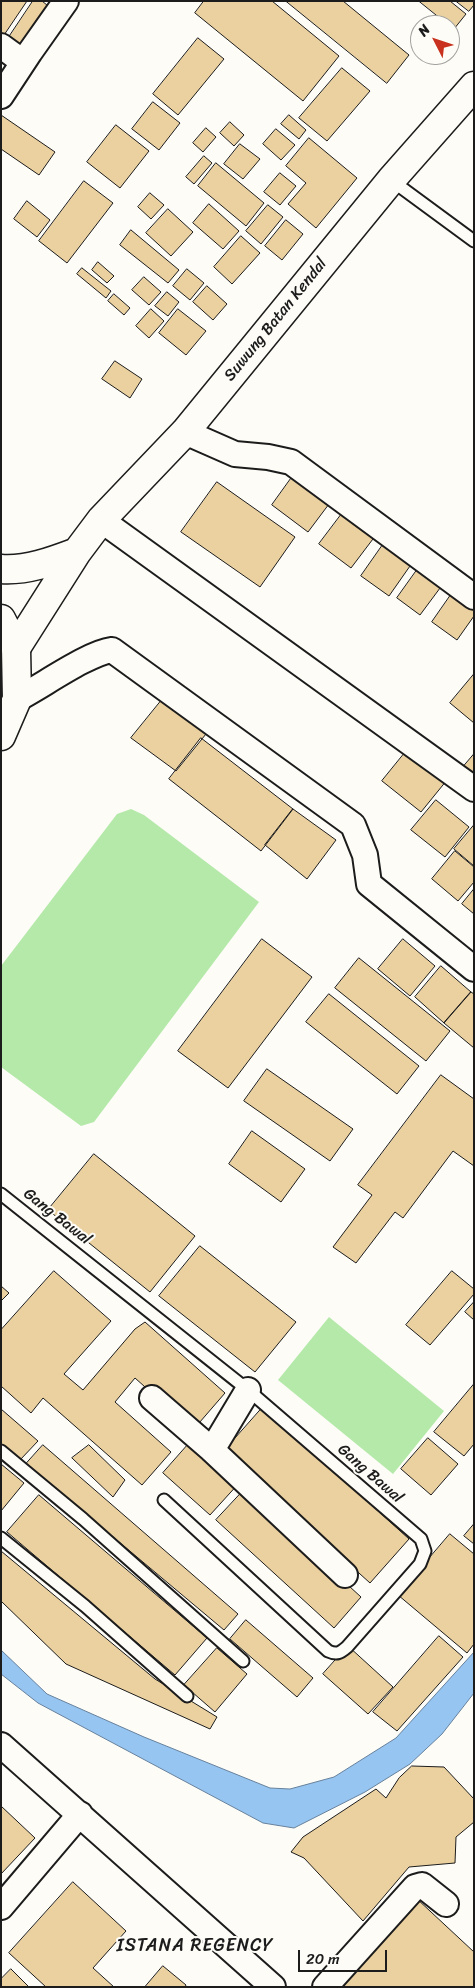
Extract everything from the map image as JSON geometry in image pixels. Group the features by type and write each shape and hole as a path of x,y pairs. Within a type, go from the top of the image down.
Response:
{"street":[{"path":"1,96 66,1"},
{"path":"1,46 23,62"},
{"name":"Suwung Batan Kendal","path":"16,648 77,552 102,520 185,432 391,180 472,91"},
{"path":"185,432 235,454 268,457 291,462 474,597"},
{"path":"102,520 474,789"},
{"path":"1,569 9,570 46,563 77,552"},
{"path":"1,619 16,648 17,699 1,736"},
{"path":"17,699 87,660 105,651 112,650 353,825 365,855 369,884 474,969"},
{"path":"212,1450 248,1390"},
{"path":"152,1398 212,1450 346,1575"},
{"path":"1,1745 273,1987"},
{"path":"1,1907 80,1814"},
{"path":"325,1987 415,1887 422,1885 446,1904"}],"lane":[{"path":"391,180 474,242"},
{"name":"Gang Bawal","path":"1,1194 248,1390 421,1539 425,1551 420,1564 347,1647 338,1654 334,1654 328,1651 164,1500"},
{"path":"1,1451 83,1519 243,1661"},
{"path":"1,1538 85,1606 187,1696"}],"green space":[{"path":"131,809 144,815 259,902 94,1122 81,1126 1,1067 1,966 117,814"},
{"path":"329,1317 444,1411 393,1474 278,1380"}],"water":[{"path":"1,1650 47,1694 144,1737 270,1788 290,1789 334,1777 396,1738 474,1652 474,1693 442,1734 410,1764 365,1792 294,1828 263,1823 38,1703 1,1674"}],"building":[{"path":"1,1 27,1 2,38 1,38"},
{"path":"33,1 42,1 53,10 23,53 7,40"},
{"path":"204,1 272,1 339,56 303,101 195,13"},
{"path":"286,1 343,1 409,55 387,83"},
{"path":"419,1 450,1 466,14 460,22 460,15 436,15"},
{"path":"456,1 474,1 474,5 469,11"},
{"path":"198,38 224,59 178,115 153,94"},
{"path":"342,68 370,91 327,141 299,118"},
{"path":"153,102 180,123 159,150 132,129"},
{"path":"1,115 55,152 39,175 1,149"},
{"path":"289,115 306,130 299,139 281,124"},
{"path":"230,122 244,135 234,146 220,133"},
{"path":"116,125 149,151 120,188 87,162"},
{"path":"206,128 216,137 203,152 193,143"},
{"path":"276,129 295,145 281,160 263,144"},
{"path":"309,138 357,178 316,228 288,204 306,183 286,166"},
{"path":"240,144 260,159 243,179 224,164"},
{"path":"204,156 212,163 194,184 186,177"},
{"path":"216,163 264,203 246,226 198,186"},
{"path":"280,173 296,186 280,205 264,192"},
{"path":"84,181 113,203 67,263 39,241"},
{"path":"150,193 164,205 151,219 138,207"},
{"path":"27,201 50,220 37,237 14,219"},
{"path":"209,204 239,231 223,249 193,223"},
{"path":"268,205 283,217 261,244 246,231"},
{"path":"168,209 193,232 171,256 146,233"},
{"path":"286,220 303,234 282,260 265,246"},
{"path":"131,230 179,270 168,283 120,245"},
{"path":"241,236 260,253 232,284 214,267"},
{"path":"98,262 114,276 107,283 92,270"},
{"path":"82,268 111,291 106,298 77,274"},
{"path":"187,269 204,283 190,300 173,286"},
{"path":"144,277 161,292 149,305 132,290"},
{"path":"207,286 227,304 213,320 193,302"},
{"path":"167,292 179,302 168,316 155,306"},
{"path":"114,294 130,308 124,315 108,301"},
{"path":"151,309 164,321 149,338 136,326"},
{"path":"178,309 206,331 186,355 159,333"},
{"path":"115,361 142,379 130,398 102,379"},
{"path":"295,473 332,500 308,532 272,505"},
{"path":"217,482 295,537 260,587 181,532"},
{"path":"347,507 379,531 351,568 319,544"},
{"path":"389,536 417,556 389,596 361,576"},
{"path":"422,563 446,580 420,615 397,598"},
{"path":"455,589 474,602 474,616 457,640 432,622"},
{"path":"474,674 474,723 450,703"},
{"path":"161,701 206,734 176,771 131,738"},
{"path":"201,738 293,809 261,851 169,779"},
{"path":"408,749 447,780 421,812 382,781"},
{"path":"474,754 474,785 458,773"},
{"path":"436,800 469,827 445,857 411,830"},
{"path":"293,809 336,840 307,879 265,845"},
{"path":"474,825 474,866 454,849"},
{"path":"455,851 474,867 474,882 458,901 432,879"},
{"path":"474,889 474,914 462,904"},
{"path":"262,939 312,977 228,1088 178,1051"},
{"path":"403,939 435,966 410,996 378,969"},
{"path":"359,958 450,1031 426,1061 335,988"},
{"path":"441,966 471,992 444,1023 415,997"},
{"path":"471,992 474,994 474,1048 444,1023"},
{"path":"329,994 419,1066 397,1094 306,1022"},
{"path":"267,1069 353,1129 330,1161 244,1101"},
{"path":"441,1075 474,1099 474,1166 453,1151 403,1218 395,1212 356,1263 333,1247 372,1195 358,1185"},
{"path":"252,1131 305,1169 281,1202 229,1164"},
{"path":"94,1154 195,1236 150,1292 48,1210"},
{"path":"200,1246 296,1322 255,1372 159,1296"},
{"path":"54,1271 111,1321 64,1374 83,1390 135,1329 145,1322 225,1393 193,1430 135,1378 115,1402 171,1452 142,1485 43,1398 31,1413 1,1386 1,1330"},
{"path":"452,1271 474,1289 474,1294 430,1345 406,1325"},
{"path":"1,1286 9,1293 1,1301"},
{"path":"474,1302 474,1320 465,1312"},
{"path":"474,1384 474,1444 464,1456 434,1432"},
{"path":"263,1407 409,1539 370,1583 224,1451"},
{"path":"1,1409 38,1441 20,1460 1,1444"},
{"path":"428,1438 458,1464 431,1495 401,1469"},
{"path":"193,1439 240,1482 210,1515 163,1473"},
{"path":"43,1445 238,1614 224,1630 26,1464"},
{"path":"89,1445 125,1480 113,1497 72,1458"},
{"path":"1,1464 24,1483 1,1511"},
{"path":"244,1490 361,1597 334,1628 216,1520"},
{"path":"39,1495 207,1638 175,1675 7,1532"},
{"path":"474,1524 474,1544 464,1536"},
{"path":"450,1534 474,1554 474,1644 467,1653 398,1595"},
{"path":"1,1551 155,1679 217,1717 210,1729 66,1664 1,1601"},
{"path":"246,1620 313,1678 297,1697 230,1639"},
{"path":"439,1636 463,1657 397,1731 373,1712"},
{"path":"348,1646 393,1687 368,1714 323,1674"},
{"path":"217,1648 247,1674 215,1712 184,1685"},
{"path":"412,1766 444,1767 474,1799 474,1822 456,1837 455,1863 409,1867 363,1921 304,1858 291,1852 303,1837 376,1789 386,1798 399,1778"},
{"path":"1,1806 35,1838 1,1874"},
{"path":"73,1882 126,1931 93,1968 114,1987 46,1987 9,1953"},
{"path":"416,1898 474,1952 474,1987 335,1987"},
{"path":"163,1966 186,1985 185,1987 145,1987"},
{"path":"11,1969 29,1987 1,1987 1,1979"}],"district":[{"name":"ISTANA REGENCY","path":"195,1946"}]}
